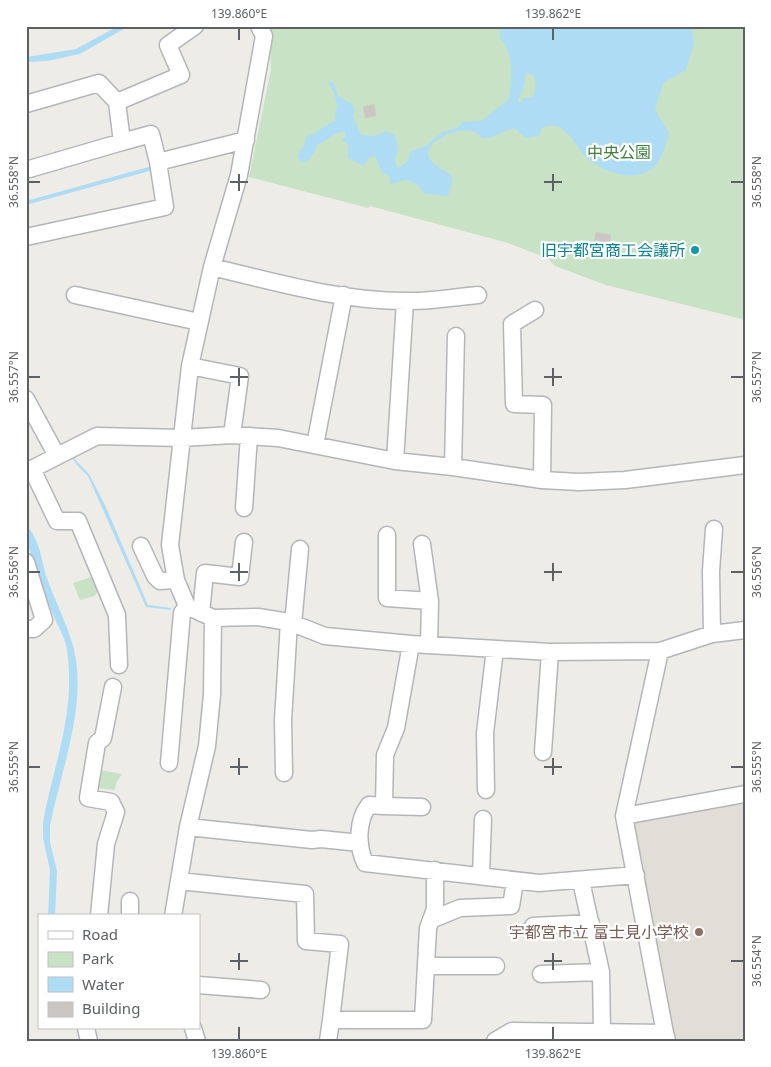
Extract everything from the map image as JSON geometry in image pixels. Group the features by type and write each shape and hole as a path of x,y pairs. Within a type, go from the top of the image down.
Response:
{"street":[{"path":"117,102 181,75 168,45 195,26"},
{"path":"200,612 176,580 170,545 190,366 212,267 235,190 246,140 264,36 259,26"},
{"path":"26,104 99,83 117,102 122,142"},
{"path":"26,170 151,134 158,162 165,207 26,237"},
{"path":"158,162 246,140"},
{"path":"212,267 273,282 344,295 405,301 478,296"},
{"path":"75,295 199,322"},
{"path":"315,445 344,295"},
{"path":"395,461 405,301"},
{"path":"535,310 512,324 514,404 543,404 542,480"},
{"path":"453,467 456,336"},
{"path":"190,366 240,376 232,435"},
{"path":"26,399 57,456"},
{"path":"119,665 117,615 78,521 57,521 29,470 97,436 182,438 232,435 278,438 395,461 542,480 579,482 625,480 745,464"},
{"path":"244,508 249,436"},
{"path":"712,634 711,571 714,529"},
{"path":"387,535 387,598 430,601"},
{"path":"173,914 188,827 207,746 212,695 200,612 205,573 240,577 244,542"},
{"path":"422,544 430,601 430,646"},
{"path":"141,546 155,576 160,581 176,580"},
{"path":"284,773 284,720 291,623 300,549"},
{"path":"26,562 44,620 34,629 26,629"},
{"path":"169,763 182,613 200,612 258,617 291,623 325,636 430,646 550,652 660,651 712,634 745,630"},
{"path":"384,806 385,755 396,728 411,644"},
{"path":"486,790 485,732 495,649"},
{"path":"494,1041 512,1030 602,1032 666,1037 624,816 660,651"},
{"path":"543,752 550,652"},
{"path":"99,914 106,844 116,812 111,802 88,798 98,743 103,738 113,686"},
{"path":"624,816 745,794"},
{"path":"422,807 370,805 362,813 359,851 365,863 539,883 636,875"},
{"path":"481,875 483,819"},
{"path":"188,827 312,840 360,842"},
{"path":"331,1020 423,1020 428,928 433,919 435,909 435,870"},
{"path":"179,880 305,894 306,941 340,944 328,1041"},
{"path":"581,880 601,972 602,1032"},
{"path":"433,919 460,908 511,906 515,881"},
{"path":"533,926 591,923"},
{"path":"426,966 496,966"},
{"path":"541,974 601,972"},
{"path":"200,985 261,990"}],"shaded area":[{"name":"宇都宮市立 富士見小学校","path":"745,801 745,1041 674,1041 631,823"}],"green space":[{"name":"中央公園","path":"267,26 745,26 745,320 606,285 555,266 547,258 508,243 370,206 368,208 249,177 271,69"},
{"path":"94,576 98,590 95,596 80,600 73,583"},
{"path":"100,770 122,774 116,783 115,790 97,788"}],"water":[{"path":"118,26 129,26 80,54 47,61 26,62 26,57 76,49"},
{"path":"500,26 691,26 694,43 686,70 663,83 655,110 669,133 663,152 653,168 645,173 627,176 609,171 586,157 562,128 553,125 542,128 539,136 526,138 514,128 486,138 482,138 477,133 460,131 451,133 435,142 428,154 431,161 453,178 448,196 425,194 416,183 406,180 390,184 390,177 381,171 375,156 368,158 364,166 348,158 348,145 342,140 346,135 343,126 335,119 337,105 334,92 327,81 334,83 338,96 352,104 355,111 353,116 361,135 375,136 386,131 395,135 398,148 395,161 398,168 408,161 410,152 427,145 441,133 459,127 462,122 481,121 509,99 510,59 505,45 500,38","holes":["526,72 534,76 536,84 533,97 524,98 521,102 517,103 524,86"]},
{"path":"152,166 153,170 26,205 26,201"},
{"path":"69,453 89,474 105,505 148,605 171,608 171,610 146,607 88,476"},
{"path":"26,525 38,544 48,581 69,632 77,671 75,716 50,826 50,842 57,871 55,914 48,914 50,870 43,838 43,822 66,717 69,673 65,642 36,572"}],"building":[{"path":"374,104 376,116 365,118 363,107"},
{"path":"596,232 611,235 609,246 594,243"}],"waterway":[{"path":"304,156 310,148 311,141 334,128 342,126"}],"place":[{"name":"旧宇都宮商工会議所","path":"695,250"},
{"name":"宇都宮市立 富士見小学校","path":"699,932"}]}
